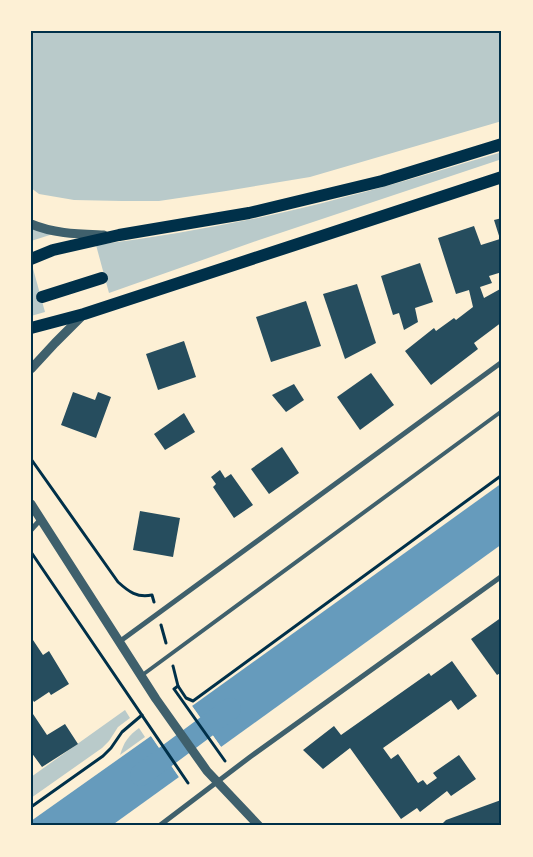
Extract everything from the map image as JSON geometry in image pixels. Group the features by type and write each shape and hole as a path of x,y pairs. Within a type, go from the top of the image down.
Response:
{"main road":[{"path":"31,259 53,250 119,235 249,213 382,181 502,144"},
{"path":"31,328 84,314 502,177"},
{"path":"42,297 102,278"}],"street":[{"path":"31,224 64,234 119,235"},
{"path":"31,369 84,314"},
{"path":"120,642 502,362"},
{"path":"31,504 156,699 207,771 259,826"},
{"path":"31,510 40,520"},
{"path":"31,530 40,520"},
{"path":"159,826 216,782 502,576"}],"lane":[{"path":"141,676 502,411"}],"path":[{"path":"31,459 118,582 134,595 152,595"},
{"path":"225,761 174,689 178,686 186,698 193,701 502,475"},
{"path":"31,552 188,783"},
{"path":"31,807 103,756 122,732 142,715"}],"shaded area":[{"path":"31,31 502,31 502,121 310,177 226,191 159,201 74,200 39,194 31,188"},
{"path":"502,152 502,159 259,240 109,293 96,245 190,231 284,212 385,187"},
{"path":"31,228 53,234 31,241"},
{"path":"31,266 45,312 31,316"},
{"path":"125,710 130,718 118,727 102,748 31,798 31,777"},
{"path":"139,728 145,737 120,755 127,740"}],"water":[{"path":"502,483 502,544 221,747 192,706"},
{"path":"151,736 179,777 111,826 31,826 31,821"}],"pier":[{"path":"192,706 221,747 219,748 190,708"},
{"path":"153,735 181,776 179,777 151,736"}],"building":[{"path":"502,218 502,272 489,276 492,283 480,287 484,298 502,288 502,322 474,343 478,349 431,385 405,351 434,328 436,331 454,318 456,320 473,307 469,290 456,294 438,238 474,226 481,245 500,239 494,220"},
{"path":"420,263 433,302 415,308 418,322 404,330 399,313 393,315 381,276"},
{"path":"357,284 376,343 345,359 323,294"},
{"path":"306,301 321,346 271,362 256,317"},
{"path":"184,341 196,377 158,390 146,354"},
{"path":"371,373 394,405 360,430 337,397"},
{"path":"294,384 304,400 286,412 272,395"},
{"path":"73,392 95,400 98,392 111,397 96,438 61,425"},
{"path":"184,413 195,432 165,450 154,434"},
{"path":"282,447 299,473 269,494 251,469"},
{"path":"220,470 225,478 231,474 253,505 234,518 213,487 216,484 211,477"},
{"path":"140,511 180,518 173,557 133,550"},
{"path":"502,617 502,672 497,675 471,639"},
{"path":"31,637 43,655 49,651 69,684 51,695 49,692 34,702 31,697"},
{"path":"452,661 477,696 458,710 451,700 383,748 391,759 398,754 418,783 423,780 427,785 437,778 433,773 459,755 476,779 451,796 447,791 420,812 417,808 401,819 350,748 323,769 303,750 334,726 341,735 429,673 431,676"},
{"path":"31,711 47,735 65,724 78,744 42,767 31,752"},
{"path":"501,800 502,826 440,826 446,820"}],"waterway":[{"path":"141,775 230,709"}]}
